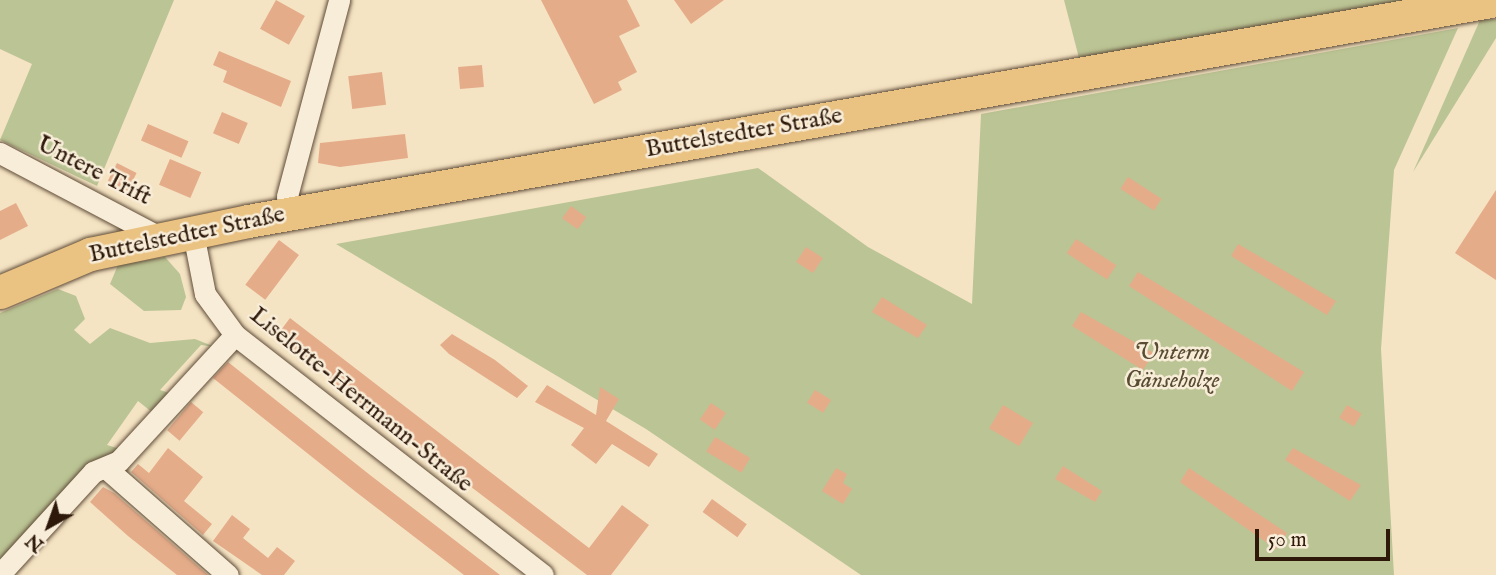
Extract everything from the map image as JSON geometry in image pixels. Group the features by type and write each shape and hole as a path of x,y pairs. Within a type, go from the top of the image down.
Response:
{"main road":[{"name":"Buttelstedter Straße","path":"0,292 90,254 291,213 1496,0"}],"street":[{"path":"291,213 287,196 339,0"},
{"name":"Untere Trift","path":"3,158 178,236"},
{"name":"Liselotte-Herrmann-Straße","path":"178,236 205,294 235,335 543,575"},
{"path":"0,574 93,472 106,468 235,335"},
{"path":"106,468 228,575"}],"green space":[{"path":"0,0 174,0 97,186 0,140 32,64 0,49"},
{"path":"1064,0 1433,0 1080,62"},
{"path":"1496,19 1496,38 1413,172 1480,20"},
{"name":"Unterm Gänseholze","path":"1458,28 1394,170 1381,349 1394,575 861,575 646,429 336,244 758,168 868,247 972,304 981,114"},
{"path":"165,257 180,274 186,297 181,310 144,311 110,284 118,265"},
{"path":"58,289 76,296 85,319 74,330 90,344 110,328 150,343 195,339 215,347 201,345 160,390 172,394 153,413 138,401 107,445 120,449 0,560 0,313"}],"building":[{"path":"276,0 305,16 289,45 260,29"},
{"path":"541,0 627,0 640,26 619,36 637,72 618,82 622,90 594,104"},
{"path":"674,0 724,0 691,24"},
{"path":"219,51 291,81 281,107 223,82 227,71 213,65"},
{"path":"482,65 484,87 460,89 458,67"},
{"path":"382,72 386,105 352,109 348,76"},
{"path":"222,112 248,123 239,144 213,133"},
{"path":"148,124 189,141 181,158 141,141"},
{"path":"405,134 408,158 340,167 318,163 320,143"},
{"path":"170,159 201,172 190,198 159,185"},
{"path":"117,163 137,173 128,191 108,181"},
{"path":"1128,177 1162,199 1154,211 1120,189"},
{"path":"1496,190 1496,280 1455,253"},
{"path":"16,203 28,226 0,240 0,211"},
{"path":"571,206 586,217 578,229 562,218"},
{"path":"1076,239 1116,265 1107,279 1067,253"},
{"path":"279,240 299,255 265,300 245,285"},
{"path":"1238,244 1336,301 1327,315 1231,256"},
{"path":"806,247 823,258 813,273 796,262"},
{"path":"1138,272 1304,372 1292,391 1129,286"},
{"path":"882,297 927,325 918,338 872,312"},
{"path":"1081,312 1154,353 1143,370 1072,326"},
{"path":"290,318 589,548 622,505 649,525 611,575 587,575 275,338"},
{"path":"452,334 495,360 528,386 517,398 449,354 440,345"},
{"path":"228,362 500,575 464,575 356,492 213,378"},
{"path":"547,385 596,415 600,387 619,399 606,421 658,454 649,467 612,444 596,464 571,445 584,428 535,402"},
{"path":"815,390 831,400 823,413 807,403"},
{"path":"191,402 203,412 179,441 167,430"},
{"path":"711,403 726,413 715,430 700,420"},
{"path":"1003,405 1033,423 1019,446 989,428"},
{"path":"1347,405 1362,414 1354,427 1339,418"},
{"path":"715,437 750,458 741,473 706,452"},
{"path":"168,448 203,477 184,501 212,524 203,535 131,472 138,464 149,473"},
{"path":"1293,448 1361,485 1350,501 1285,460"},
{"path":"1063,466 1102,491 1095,502 1055,479"},
{"path":"836,468 847,474 843,483 852,489 843,504 822,491"},
{"path":"1189,468 1287,533 1276,549 1180,482"},
{"path":"103,487 114,493 208,575 177,575 128,536 90,502"},
{"path":"712,499 747,524 737,537 703,512"},
{"path":"232,515 250,529 243,538 268,558 277,547 295,561 284,575 262,575 213,541"}]}
